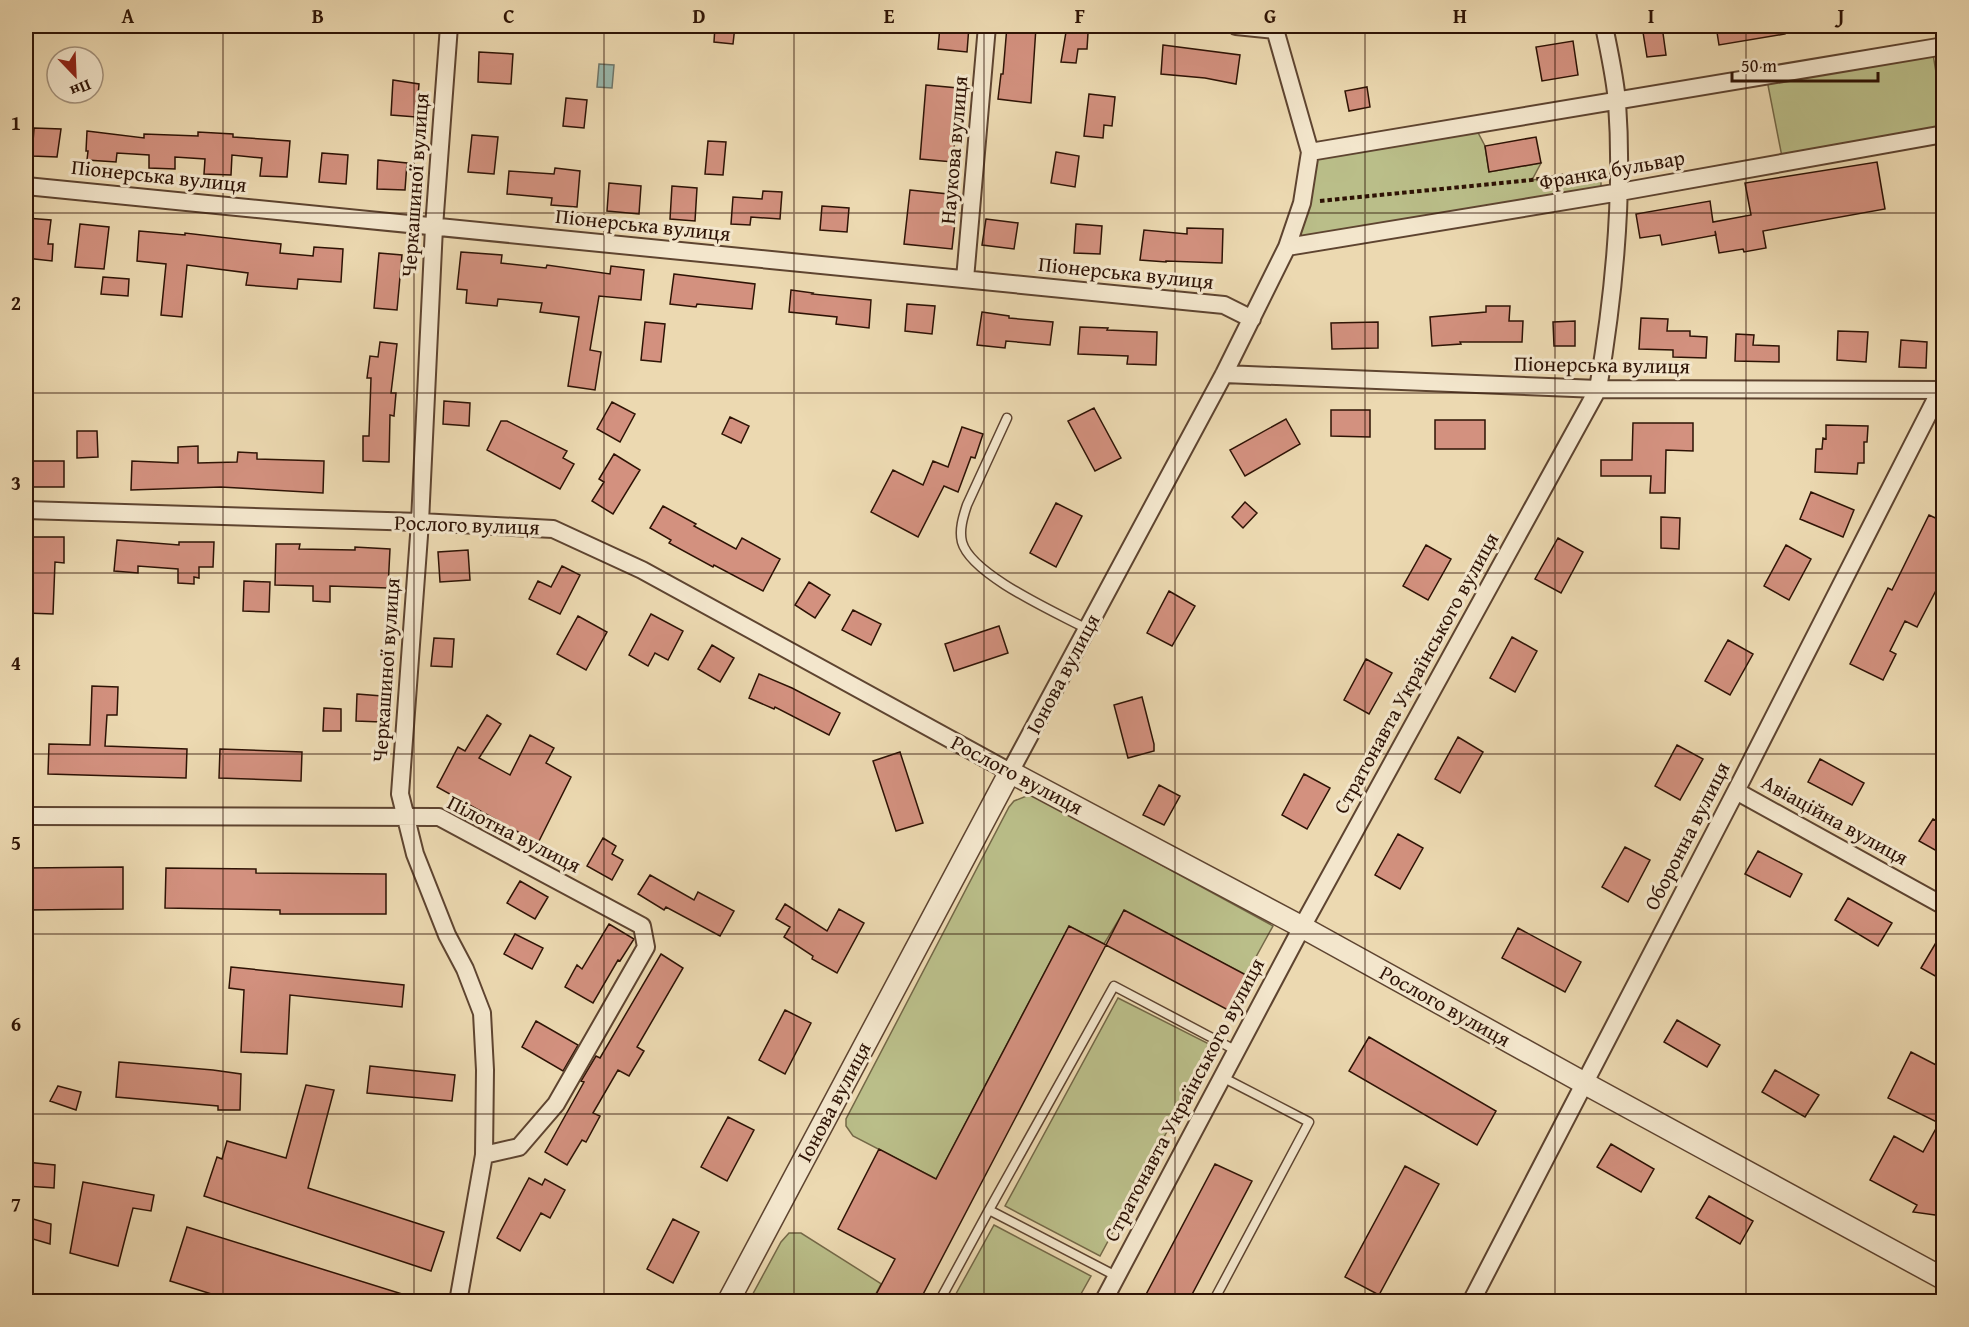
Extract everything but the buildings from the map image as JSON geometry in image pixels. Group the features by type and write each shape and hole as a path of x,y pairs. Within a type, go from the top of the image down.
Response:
{"street":[{"name":"Черкашиної вулиця","path":"450,26 434,227 420,522 400,794 415,854 447,935 465,969 482,1013 485,1070 484,1155 458,1302"},
{"name":"Наукова вулиця","path":"965,279 987,26"},
{"path":"1236,26 1274,28"},
{"name":"Стратонавта Українського вулиця","path":"1103,1302 1235,1050 1598,389 1608,328 1620,192 1617,100 1604,26"},
{"name":"Іонова вулиця","path":"728,1302 1224,374 1287,247 1302,203 1310,152 1274,28"},
{"path":"1310,152 1944,46"},
{"name":"Франка бульвар","path":"1287,247 1620,192 1944,134"},
{"name":"Піонерська вулиця","path":"26,186 1224,305 1252,319"},
{"name":"Піонерська вулиця","path":"1224,374 1598,389 1942,389"},
{"name":"Оборонна вулиця","path":"1471,1302 1942,389"},
{"name":"Рослого вулиця","path":"26,510 553,528 642,570 1010,772 1302,927 1944,1279"},
{"name":"Авіаційна вулиця","path":"1736,791 1944,906"},
{"name":"Пілотна вулиця","path":"26,816 439,817 642,926 646,947 556,1104 519,1147 484,1155"}],"lane":[{"path":"1007,418 967,506 962,520 962,543 972,561 991,577 1087,629"},
{"path":"939,1302 1114,986 1235,1050"},
{"path":"1213,1302 1310,1122 1222,1077"},
{"path":"989,1210 1116,1276"}],"path":[{"path":"1302,203 1531,180 1620,167"},
{"path":"1325,1302 1326,1299 1332,1302"}],"green space":[{"path":"1932,48 1943,115 1943,134 1783,162 1766,75"},
{"path":"1473,123 1485,146 1489,172 1541,163 1532,180 1601,170 1601,195 1287,247 1310,152"},
{"path":"1029,795 1037,797 1273,926 1246,975 1124,911 1104,944 1069,926 936,1179 853,1136 846,1126 846,1119 1009,807 1014,801"},
{"path":"1118,998 1213,1046 1100,1256 1005,1206"},
{"path":"994,1225 1091,1276 1077,1301 952,1301"},
{"path":"789,1233 801,1233 880,1283 872,1301 749,1301 781,1242"}],"water":[{"path":"599,64 614,65 612,88 597,87"}]}
